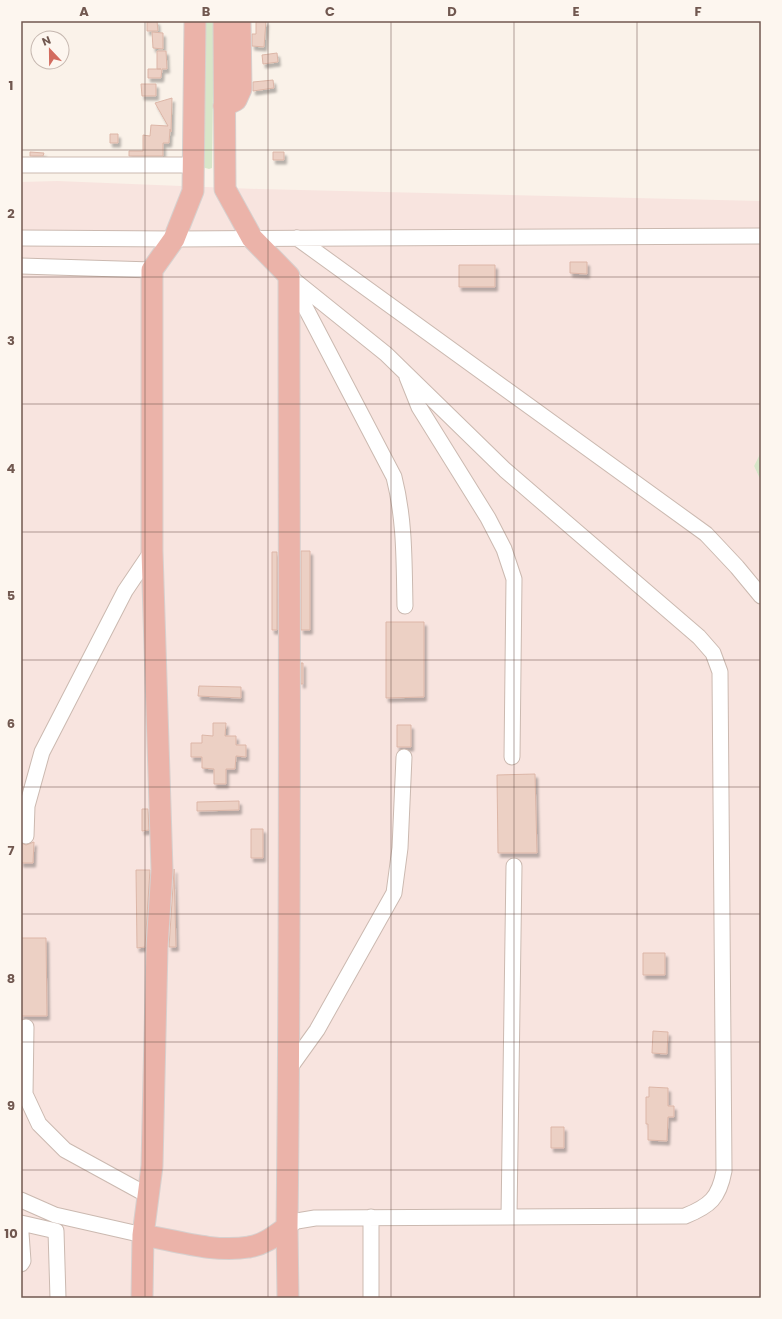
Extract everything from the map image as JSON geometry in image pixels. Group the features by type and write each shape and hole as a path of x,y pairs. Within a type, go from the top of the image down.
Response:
{"highway":[{"path":"142,1298 143,1235 149,1196 152,1158 157,947 162,870 152,551 152,270 174,239 193,191 195,21"},
{"path":"224,21 225,188 252,238 289,276 288,1298"},
{"path":"224,106 236,100 242,89 240,21"},
{"path":"143,1235 212,1248 250,1247 269,1240 287,1227"}],"street":[{"path":"21,165 193,165"},
{"path":"21,238 174,239 761,236"},
{"path":"297,238 706,534 737,567 761,596"},
{"path":"21,266 152,270"},
{"path":"287,1227 297,1221 316,1218 685,1216 706,1206 714,1199 721,1186 724,1163 720,672 713,653 699,638 505,470 386,354 289,276"},
{"path":"289,276 394,477 400,500 403,529 405,606"},
{"path":"405,372 419,407 494,530 504,549 514,579 512,757"},
{"path":"26,836 27,806 42,752 125,591 152,551"},
{"path":"289,1069 317,1030 394,893 400,848 404,757"},
{"path":"509,1217 514,866"},
{"path":"26,1027 25,1094 39,1124 65,1150 149,1196"},
{"path":"21,1200 55,1215 143,1235"},
{"path":"55,1215 58,1298"},
{"path":"371,1217 372,1298"},
{"path":"21,1223 56,1231"},
{"path":"21,1233 23,1261 21,1264"}],"shaded area":[{"path":"57,181 259,189 761,201 761,452 754,466 761,481 761,1298 21,1298 21,182"}],"green space":[{"path":"204,21 214,21 212,168 209,169 202,167"},
{"path":"761,452 761,481 754,466"}],"building":[{"path":"157,21 158,31 147,31 147,22"},
{"path":"256,21 266,21 264,47 252,46 252,34 256,34"},
{"path":"152,32 163,33 163,49 153,48"},
{"path":"157,51 166,51 167,69 162,69 161,78 148,78 148,69 157,69"},
{"path":"277,53 278,62 263,64 262,55"},
{"path":"273,80 274,88 253,91 253,82"},
{"path":"141,84 156,84 156,96 142,96"},
{"path":"172,98 171,132 170,129 169,143 163,143 163,156 129,156 129,151 143,151 143,135 150,136 151,125 168,126 155,103"},
{"path":"110,134 118,134 118,143 110,143"},
{"path":"30,152 44,153 43,156 30,156"},
{"path":"273,152 284,152 284,160 273,160"},
{"path":"570,262 587,262 587,274 570,273"},
{"path":"459,265 495,265 495,287 459,287"},
{"path":"301,551 310,551 310,630 301,630"},
{"path":"272,552 277,552 277,630 272,630"},
{"path":"386,622 424,622 424,697 386,698"},
{"path":"301,663 303,663 303,684 301,684"},
{"path":"199,686 241,687 241,698 198,696"},
{"path":"213,723 226,723 225,736 236,736 236,745 246,745 246,757 236,756 235,769 226,769 226,784 214,784 214,769 202,768 202,757 191,757 191,743 202,743 202,735 213,736"},
{"path":"397,725 411,725 411,747 397,747"},
{"path":"535,774 537,853 498,853 497,775"},
{"path":"239,801 239,810 197,811 197,802"},
{"path":"142,809 148,809 149,830 142,831"},
{"path":"251,829 263,829 263,858 251,858"},
{"path":"34,842 33,863 21,863 21,843 26,845"},
{"path":"174,869 176,947 169,947 174,871"},
{"path":"136,870 150,870 145,947 137,948"},
{"path":"21,938 46,938 47,1016 21,1016"},
{"path":"643,953 665,953 665,975 643,975"},
{"path":"653,1031 668,1032 667,1054 652,1053"},
{"path":"649,1087 668,1088 668,1106 674,1106 674,1117 668,1117 667,1141 648,1140 648,1124 646,1124 646,1097 649,1097"},
{"path":"551,1127 564,1127 564,1148 551,1148"}]}
